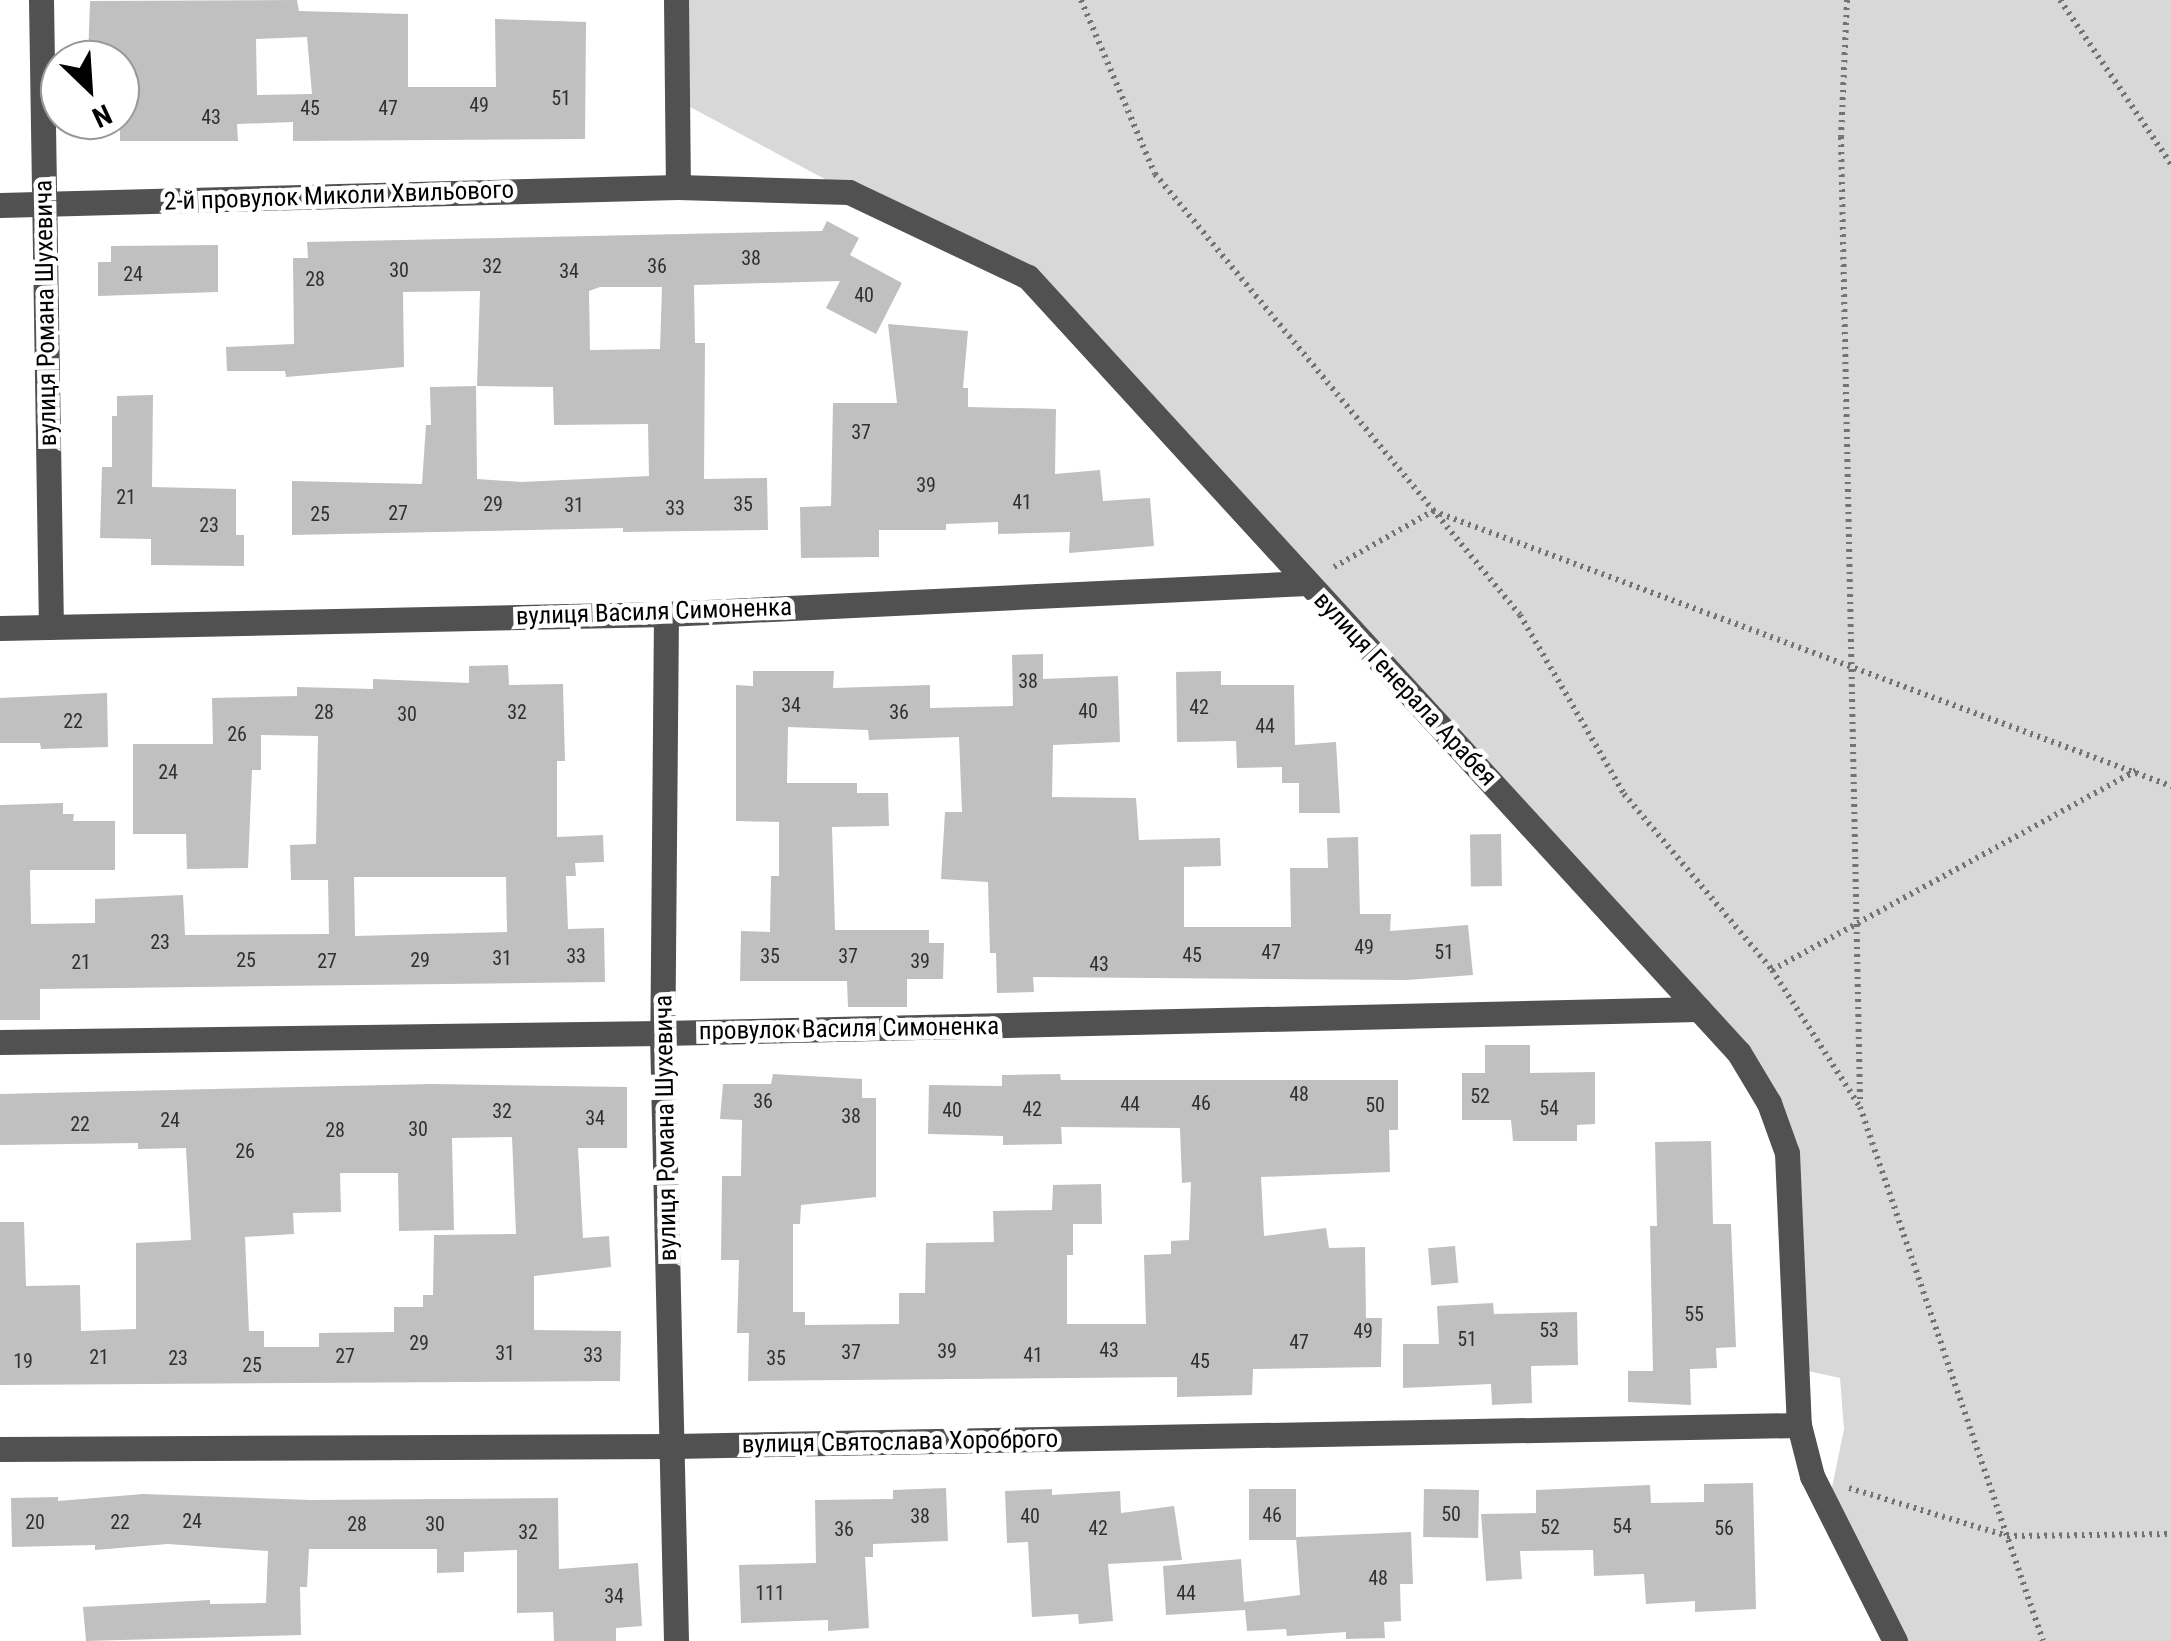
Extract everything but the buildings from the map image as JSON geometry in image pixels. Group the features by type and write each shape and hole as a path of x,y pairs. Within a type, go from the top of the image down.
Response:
{"street":[{"name":"вулиця Романа Шухевича","path":"40,0 51,627"},
{"path":"676,0 678,187"},
{"name":"2-й провулок Миколи Хвильового","path":"0,205 678,187"},
{"name":"вулиця Генерала Арабея","path":"678,187 849,192 1028,278 1739,1053 1769,1104 1787,1153 1799,1425 1812,1476 1894,1641"},
{"name":"вулиця Василя Симоненка","path":"0,628 666,614 1307,583"},
{"name":"вулиця Романа Шухевича","path":"666,614 662,1033 676,1641"},
{"name":"провулок Василя Симоненка","path":"0,1042 662,1033 1699,1008"},
{"name":"вулиця Святослава Хороброго","path":"0,1450 674,1446 1799,1425"}],"path":[{"path":"1082,0 1155,174 1520,615 1624,794 1772,970 1860,1107 2042,1641"},
{"path":"1848,0 1840,138 1860,1107"},
{"path":"2060,0 2171,164"},
{"path":"1307,583 1434,510"},
{"path":"1434,510 2137,770 2171,786"},
{"path":"1772,970 2137,770"},
{"path":"1812,1476 2008,1536 2171,1534"}],"shaded area":[{"path":"676,0 2171,0 2171,1641 1899,1641 1830,1497 1844,1429 1840,1378 1808,1371 1769,1103 1028,277 849,192 677,100"}]}
